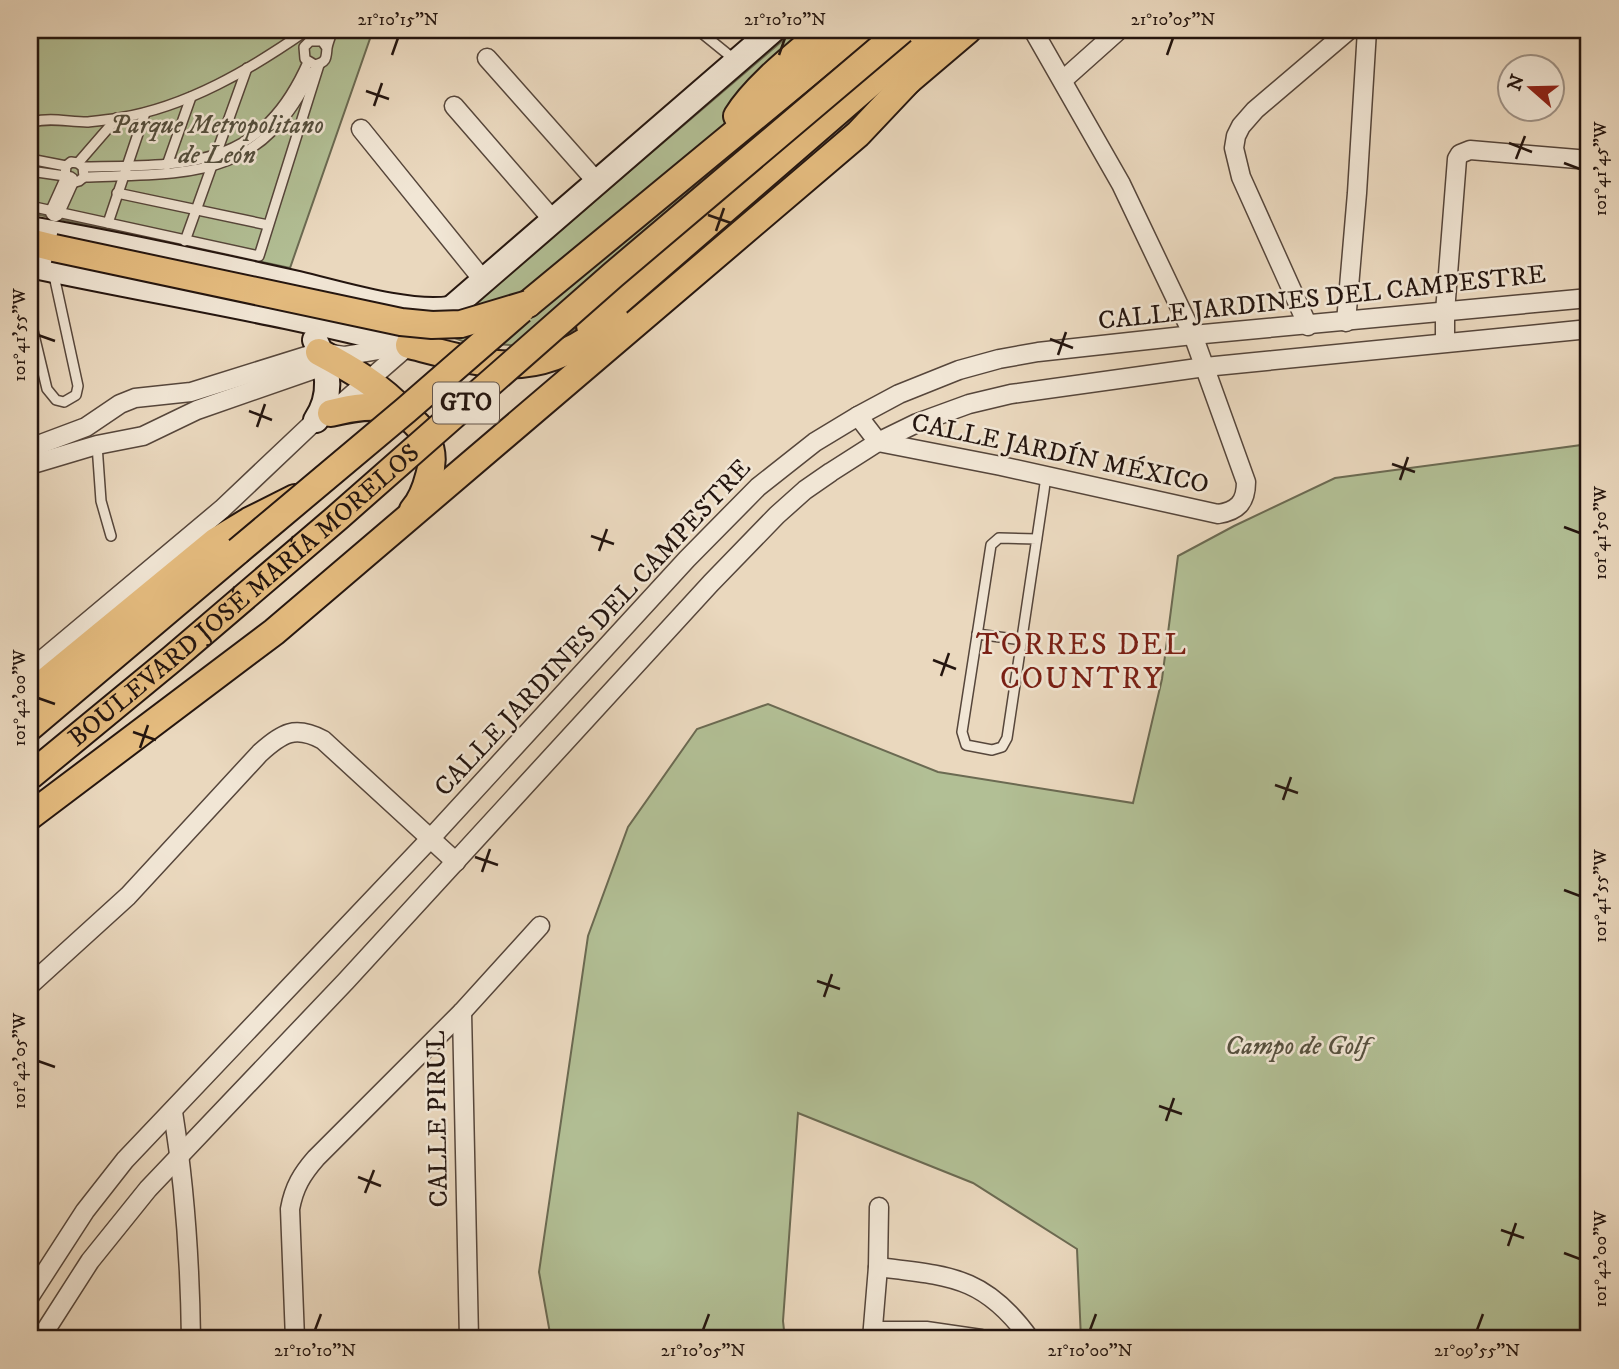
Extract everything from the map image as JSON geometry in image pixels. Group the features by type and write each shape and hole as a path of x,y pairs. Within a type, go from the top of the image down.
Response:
{"main road":[{"path":"723,141 742,108 825,30"},
{"name":"BOULEVARD JOSÉ MARÍA MORELOS","path":"30,727 528,304 860,30"},
{"name":"BOULEVARD JOSÉ MARÍA MORELOS","path":"30,776 203,632 613,275 902,30"},
{"path":"554,357 932,30"},
{"path":"409,345 505,366 536,363 591,339 968,30"},
{"path":"30,816 274,632 858,134 909,80"},
{"path":"41,256 401,322 461,324 528,304"},
{"path":"331,359 396,403 426,435 433,464 417,505 398,527"},
{"path":"324,417 355,408 382,408 394,411 412,422"},
{"path":"36,681 216,541 318,483"}],"street":[{"path":"36,681 324,417 368,382 773,30"},
{"name":"CALLE JARDÍN MÉXICO","path":"858,416 878,442 1218,514 1234,510 1241,505 1246,482 1193,335 1121,184 1032,30"},
{"path":"1063,80 1119,30"},
{"path":"1308,326 1241,177 1234,148 1241,126 1255,110 1349,30"},
{"path":"1346,322 1367,30"},
{"path":"487,58 597,182"},
{"path":"454,106 553,220"},
{"path":"361,129 483,280"},
{"path":"1445,342 1457,159 1460,154 1470,150 1589,160"},
{"path":"55,212 74,172"},
{"path":"30,229 375,302 422,309 450,309"},
{"path":"41,256 409,345"},
{"name":"CALLE JARDINES DEL CAMPESTRE","path":"30,1296 85,1211 125,1160 430,839 687,559 758,487 815,442 899,394 959,370 999,359 1038,352 1193,335 1589,298"},
{"path":"257,308 313,335 331,359 324,417"},
{"path":"40,1339 113,1230 777,514 805,490 878,442 943,413 1011,394 1205,367 1589,329"},
{"path":"30,448 86,427 120,404 135,398 191,392 331,359 409,345"},
{"path":"30,465 106,443 144,436 197,410 331,359"},
{"path":"169,395 178,406 176,421"},
{"path":"103,416 106,443"},
{"path":"30,985 128,897 260,753 285,734 300,731 323,740 456,862"},
{"path":"462,1012 540,926"},
{"name":"CALLE PIRUL","path":"295,1339 290,1209 296,1184 316,1158 462,1012"},
{"name":"CALLE PIRUL","path":"462,1012 468,1339"},
{"path":"173,1112 189,1251 191,1339"},
{"path":"879,1207 873,1335 936,1332 981,1339"},
{"path":"878,1267 939,1274 983,1290 1014,1317 1031,1339"}],"lane":[{"path":"30,130 33,122 41,120 87,122 117,118 145,113 191,97 247,68 307,30"},
{"path":"125,171 214,157 239,147 258,134 314,64 326,60 333,30"},
{"path":"698,30 737,62"},
{"path":"292,40 304,47"},
{"path":"314,64 303,55 304,47 314,40 322,41 327,48"},
{"path":"30,171 166,174 223,164 261,143 302,92 314,64"},
{"path":"30,206 259,256 314,64"},
{"path":"185,241 247,68"},
{"path":"167,165 191,97"},
{"path":"108,223 145,113"},
{"path":"74,172 117,118"},
{"path":"30,159 74,172"},
{"path":"117,193 268,225"},
{"path":"30,318 47,390 56,400 65,402 76,395 78,386 41,256"},
{"path":"106,443 101,501 111,536"},
{"path":"1037,539 999,538 991,545 962,738 965,745 992,750 1002,747 1007,738 1037,539 1046,476"},
{"path":"977,634 1022,639"}],"green space":[{"name":"Parque Metropolitano de León","path":"30,30 373,30 290,268 30,213"},
{"path":"795,30 948,30 713,229 793,142 553,348 465,342 444,334 446,328"},
{"name":"Campo de Golf","path":"1589,444 1589,1339 1081,1339 1077,1249 973,1183 798,1113 783,1321 785,1339 551,1339 539,1272 588,936 628,827 697,729 768,704 938,772 1133,803 1162,679 1178,556 1335,478"}],"district":[{"name":"TORRES DEL COUNTRY","path":"1082,662"}]}
